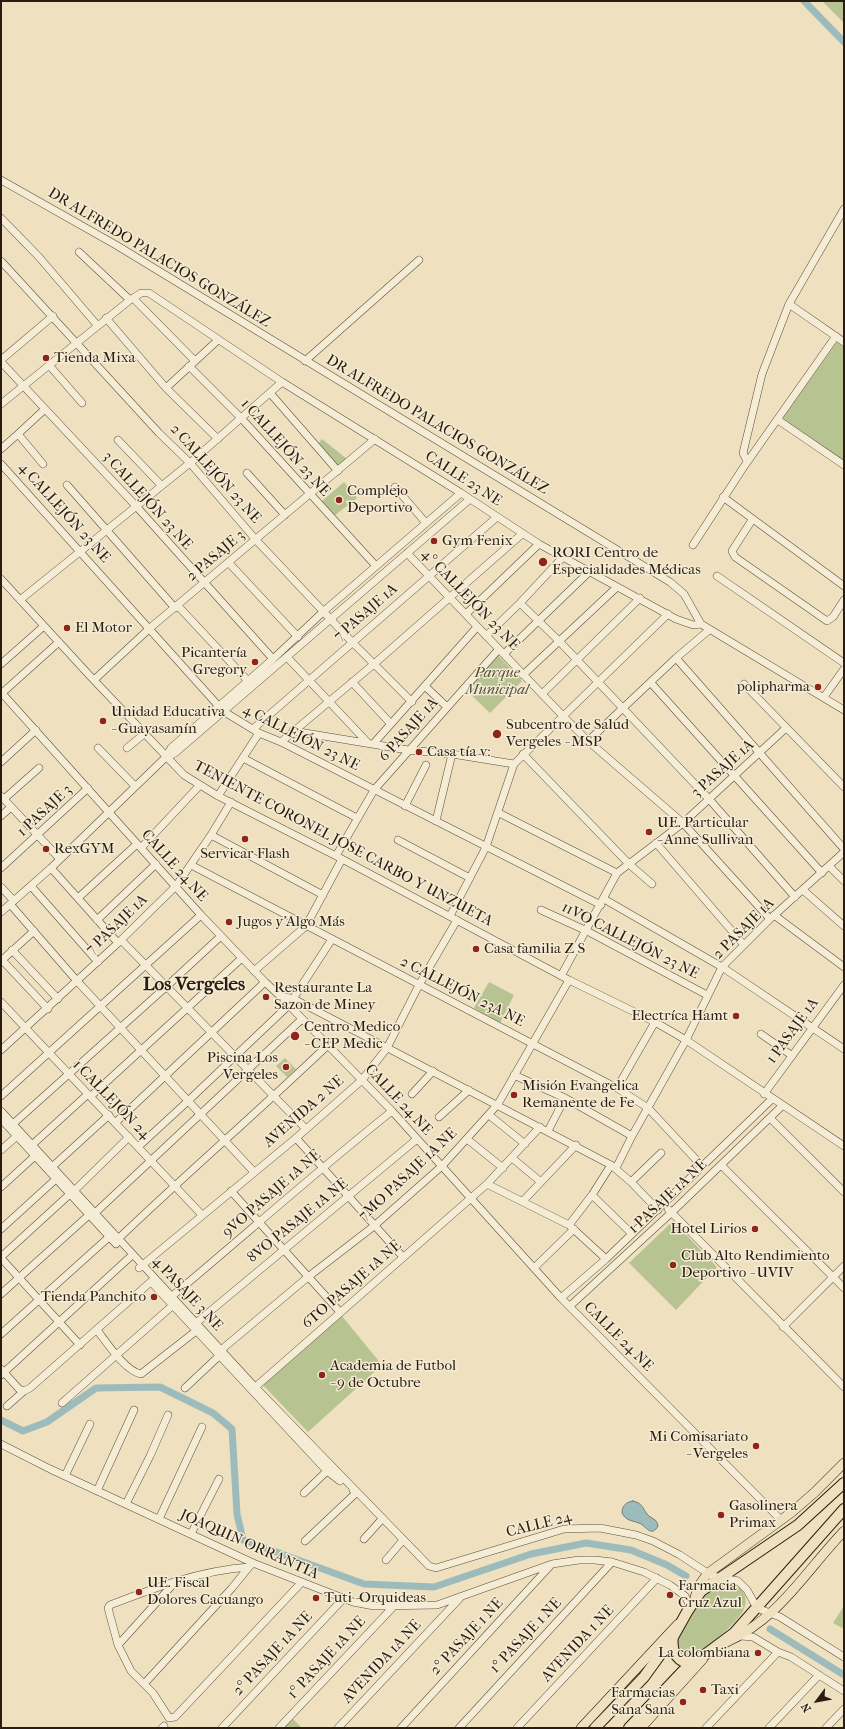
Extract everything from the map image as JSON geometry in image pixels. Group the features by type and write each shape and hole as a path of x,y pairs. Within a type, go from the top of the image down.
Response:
{"highway":[{"path":"595,1728 644,1677 673,1637 692,1603 701,1591 798,1525 844,1483"},
{"path":"629,1728 683,1671 708,1654 734,1633 755,1606 844,1509"},
{"path":"673,1637 672,1648 679,1659 684,1662 691,1663 708,1654"}],"main road":[{"path":"692,1603 700,1584 707,1574 781,1520 815,1492 844,1463"},
{"path":"641,1728 708,1654 741,1636 784,1602 844,1530"},
{"path":"581,1728 685,1615"}],"street":[{"name":"DR ALFREDO PALACIOS GONZÁLEZ","path":"1,180 116,245 670,582 684,594 701,624 709,630 844,710"},
{"path":"747,461 743,453 762,374 789,304 841,222 844,209"},
{"path":"1,218 39,257 98,325"},
{"name":"1 CALLEJÓN 23 NE","path":"79,252 131,299 376,566"},
{"path":"305,361 419,260"},
{"name":"2 CALLEJÓN 23 NE","path":"1,261 159,433 190,463 256,540 352,642 412,702"},
{"name":"CALLE 23 NE","path":"131,299 144,293 151,294 282,382 461,493 522,534 668,614 693,625 701,624"},
{"path":"1,404 131,299"},
{"path":"789,304 844,342"},
{"path":"1,361 53,316"},
{"path":"106,318 166,388 218,439"},
{"path":"693,545 747,461 778,420 836,336"},
{"path":"166,388 218,340"},
{"name":"3 CALLEJÓN 23 NE","path":"1,361 136,506 273,659"},
{"path":"49,365 82,403"},
{"path":"20,600 106,529 190,463 242,419 282,382"},
{"path":"270,393 338,470"},
{"path":"1,449 45,409"},
{"path":"778,420 844,465"},
{"path":"18,434 43,464"},
{"name":"2 PASAJE 3","path":"94,680 150,628 205,584 375,439"},
{"path":"118,440 161,485"},
{"name":"4 CALLEJÓN 23 NE","path":"1,464 81,551 221,709 256,731 281,742 486,847 602,902 722,967 844,1048"},
{"path":"247,473 285,515"},
{"path":"67,485 176,607 248,681"},
{"path":"395,487 426,523"},
{"path":"1,912 51,868 166,757 175,753 248,681 298,637 324,611 461,493"},
{"path":"723,497 752,520 844,586"},
{"path":"221,709 287,657 470,499"},
{"name":"7 PASAJE 1A","path":"218,796 244,758 256,731 309,680 428,575 497,517"},
{"path":"752,520 732,551 735,556 827,621 833,617 844,600"},
{"path":"281,742 374,664 522,534"},
{"path":"466,614 539,544"},
{"name":"4° CALLEJÓN 23 NE","path":"407,553 588,741 682,823 772,917"},
{"path":"486,636 520,603 563,557"},
{"path":"229,562 298,637"},
{"name":"6 PASAJE 1A","path":"306,926 323,895 357,818 374,790 447,707 502,652 540,621 590,571"},
{"path":"717,576 844,663"},
{"name":"TENIENTE CORONEL JOSE CARBO Y UNZUETA","path":"1,579 144,734 184,775 218,796 339,857 561,976 655,1022 686,1040 764,1094 844,1146"},
{"path":"523,674 560,642 617,587"},
{"path":"542,694 640,598"},
{"path":"520,603 578,660 598,683 709,799 795,897"},
{"path":"450,916 486,847 499,813 514,764 668,614"},
{"path":"1,664 44,626"},
{"path":"371,743 426,687 477,627"},
{"path":"588,741 676,658 709,630"},
{"path":"1,693 59,642"},
{"path":"287,657 371,743"},
{"path":"676,658 844,849"},
{"path":"824,697 844,668"},
{"path":"352,682 391,724"},
{"path":"651,683 822,873"},
{"path":"744,684 844,788"},
{"path":"426,687 447,707"},
{"name":"CALLE 24 NE","path":"1,693 36,730 201,915 392,1111 561,1298 781,1520"},
{"name":"3 PASAJE 1A","path":"561,976 587,931 617,873 682,823 786,728"},
{"path":"1,762 36,730"},
{"path":"294,731 408,750 452,754 514,764"},
{"path":"127,748 144,734"},
{"path":"98,748 136,786"},
{"path":"436,821 452,754"},
{"path":"523,754 628,864 652,884"},
{"path":"244,758 357,818"},
{"path":"405,806 426,765"},
{"path":"39,768 2,797 60,859"},
{"path":"78,898 139,846 200,785"},
{"name":"1 PASAJE 3","path":"1,868 38,836 88,788"},
{"name":"7 PASAJE 1A","path":"1,1050 58,1000 176,886 211,835 231,802"},
{"path":"1,816 11,807"},
{"path":"499,813 617,873"},
{"path":"211,835 323,895"},
{"path":"398,840 470,878"},
{"path":"656,843 744,945"},
{"name":"2 PASAJE 1A","path":"534,1268 572,1227 592,1195 614,1166 686,1040 706,995 722,967 772,917 844,852"},
{"path":"97,920 156,864"},
{"name":"2 CALLEJÓN 23A NE","path":"191,865 332,940 534,1043 617,1088 648,1108 702,1166"},
{"path":"829,866 844,881"},
{"path":"51,868 97,920 146,965 306,1129"},
{"path":"31,886 98,962"},
{"path":"1,887 34,931 77,981 254,1172"},
{"path":"803,890 844,926"},
{"name":"11VO CALLEJÓN 23 NE","path":"541,910 587,931 706,995"},
{"path":"1,1096 201,915"},
{"path":"772,917 844,967"},
{"name":"AVENIDA 2 NE","path":"140,1267 296,1138 362,1080 387,1048 419,985 457,920"},
{"path":"254,971 306,926"},
{"path":"34,931 2,960 48,1008"},
{"path":"13,1124 221,936"},
{"path":"138,1147 289,1005 332,940"},
{"path":"12,950 58,1000"},
{"path":"32,1145 142,1051 242,958"},
{"name":"7MO PASAJE 1A NE","path":"185,1388 220,1353 308,1277 374,1226 442,1166 498,1104 569,980"},
{"path":"115,1123 166,1077 265,982"},
{"name":"1 PASAJE 1A","path":"764,1094 791,1055 844,985"},
{"path":"280,996 294,999 498,1104 614,1166 660,1207 671,1213 844,1387"},
{"name":"1 CALLEJÓN 24","path":"1,1002 202,1215"},
{"path":"1,1294 201,1115 302,1019"},
{"path":"617,1088 655,1022"},
{"path":"760,1034 791,1055"},
{"path":"118,1239 174,1185 225,1141 328,1045"},
{"path":"412,1094 433,1071"},
{"path":"514,1075 565,1098 632,1136"},
{"path":"439,1117 469,1090"},
{"path":"548,1131 565,1098"},
{"name":"1 PASAJE 1A NE","path":"561,1298 606,1259 772,1099"},
{"name":"1 PASAJE 1A NE","path":"570,1306 671,1213 782,1106"},
{"name":"9VO PASAJE 1A NE","path":"171,1297 259,1223 322,1167 392,1111"},
{"name":"4 PASAJE 3 NE","path":"1,1114 13,1124 92,1214 118,1239 153,1281 196,1323 220,1353 327,1471 356,1492"},
{"name":"4 PASAJE 3 NE","path":"1,1114 17,1136 35,1156 56,1179 72,1192"},
{"path":"52,1167 109,1115"},
{"path":"489,1115 525,1144"},
{"path":"770,1118 844,1192"},
{"name":"6TO PASAJE 1A NE","path":"253,1389 471,1199 503,1168 540,1127"},
{"path":"1,1150 17,1136"},
{"path":"80,1345 1,1257 129,1137"},
{"path":"296,1138 403,1257"},
{"name":"8VO PASAJE 1A NE","path":"196,1323 283,1249 417,1139"},
{"path":"467,1139 503,1168"},
{"path":"523,1201 576,1145"},
{"path":"631,1182 661,1153"},
{"path":"1,1187 35,1156"},
{"path":"512,1158 541,1182"},
{"path":"721,1165 844,1288"},
{"path":"1,1229 56,1179"},
{"path":"487,1184 572,1227 606,1259"},
{"path":"231,1191 340,1312"},
{"path":"592,1195 632,1234"},
{"name":"4 PASAJE 3 NE","path":"92,1214 109,1237 140,1267"},
{"path":"1,1334 109,1237"},
{"path":"24,1390 19,1389 2,1372 129,1258"},
{"path":"783,1327 844,1266"},
{"path":"7,1406 24,1390 30,1388 153,1281"},
{"name":"4 PASAJE 3 NE","path":"153,1281 172,1306 220,1353"},
{"path":"62,1402 172,1306"},
{"path":"97,1330 117,1355 135,1373 141,1374 196,1331"},
{"name":"4 PASAJE 3 NE","path":"253,1389 429,1566"},
{"path":"97,1491 134,1410"},
{"path":"126,1504 150,1456 168,1415"},
{"path":"65,1476 90,1424"},
{"path":"159,1519 202,1427"},
{"name":"JOAQUIN ORRANTIA","path":"1,1444 65,1476 191,1534 251,1565 343,1599 374,1606 437,1605 552,1564 579,1560 612,1562 644,1572 657,1578 685,1596 689,1604 685,1615"},
{"path":"304,1493 327,1471"},
{"path":"191,1534 219,1480"},
{"path":"305,1542 356,1492"},
{"path":"364,1539 382,1519"},
{"name":"CALLE 24","path":"429,1566 436,1568 564,1529 594,1528 618,1531 652,1541 680,1555 707,1574 719,1578 738,1580 747,1590 755,1606"},
{"path":"386,1560 403,1540"},
{"name":"1° PASAJE 1 NE","path":"460,1728 612,1562"},
{"name":"2° PASAJE 1 NE","path":"401,1728 552,1564"},
{"path":"251,1565 208,1572 176,1580 110,1605 108,1612 118,1645 131,1671 153,1693 166,1716 172,1719 300,1582"},
{"path":"144,1684 232,1588 251,1565"},
{"name":"AVENIDA 1 NE","path":"517,1728 657,1578"},
{"path":"118,1645 176,1580"},
{"name":"AVENIDA 1A NE","path":"338,1728 462,1597"},
{"name":"2° PASAJE 1A NE","path":"222,1728 343,1599"},
{"name":"1° PASAJE 1A NE","path":"279,1728 394,1606"},
{"path":"755,1606 780,1616 844,1657"},
{"path":"741,1636 753,1637 778,1652 791,1657 844,1691"},
{"path":"706,1728 778,1652"},
{"path":"769,1728 819,1675"},
{"path":"826,1728 844,1709"}],"green space":[{"path":"822,1 844,1 844,23"},
{"path":"837,342 844,347 844,464 782,419"},
{"path":"322,439 347,459 338,468 317,445"},
{"name":"Complejo Deportivo","path":"344,482 357,498 334,516 321,502"},
{"name":"Parque Municipal","path":"498,655 522,681 490,713 466,690"},
{"path":"489,982 514,995 500,1023 474,1008"},
{"name":"Piscina Los Vergeles","path":"285,1058 296,1069 287,1077 276,1066"},
{"name":"Club Alto Rendimiento Deportivo - UVIV","path":"673,1221 717,1267 676,1310 629,1263"},
{"name":"Academia de Futbol - 9 de Octubre","path":"342,1316 382,1365 308,1432 262,1384"},
{"path":"729,1582 737,1586 744,1594 746,1604 741,1615 727,1630 708,1646 691,1656 685,1657 677,1649 677,1638 701,1599 719,1583"},
{"path":"844,1606 844,1629 833,1623"},
{"path":"293,1719 302,1728 284,1728"}],"water":[{"path":"633,1501 640,1504 647,1514 656,1521 658,1526 654,1531 650,1531 641,1524 624,1516 622,1511 624,1506 626,1503"}],"waterway":[{"path":"804,1 844,42"},
{"path":"1,1420 23,1431 47,1422 96,1388 160,1387 213,1413 232,1429 237,1514 243,1540 364,1584 434,1587 531,1554 586,1543 631,1550 667,1565 686,1576"},
{"path":"770,1629 844,1675"}],"place":[{"name":"Tienda Mixa","path":"46,358"},
{"name":"Complejo Deportivo","path":"339,500"},
{"name":"Gym Fenix","path":"434,541"},
{"name":"RORI Centro de Especialidades Médicas","path":"543,562"},
{"name":"El Motor","path":"67,628"},
{"name":"Picantería Gregory","path":"255,662"},
{"name":"polipharma","path":"818,687"},
{"name":"Unidad Educativa - Guayasamín","path":"103,721"},
{"name":"Subcentro de Salud Vergeles - MSP","path":"497,734"},
{"name":"Casa tía v:","path":"419,752"},
{"name":"UE. Particular - Anne Sullivan","path":"649,832"},
{"name":"Servicar Flash","path":"245,839"},
{"name":"RexGYM","path":"46,849"},
{"name":"Jugos y'Algo Más","path":"229,922"},
{"name":"Casa familia Z S","path":"476,949"},
{"name":"Restaurante La Sazon de Miney","path":"266,997"},
{"name":"Electríca Hamt","path":"736,1016"},
{"name":"Centro Medico - CEP Medic","path":"295,1036"},
{"name":"Piscina Los Vergeles","path":"286,1067"},
{"name":"Misión Evangelica Remanente de Fe","path":"514,1095"},
{"name":"Hotel Lirios","path":"755,1229"},
{"name":"Club Alto Rendimiento Deportivo - UVIV","path":"673,1265"},
{"name":"Tienda Panchito","path":"154,1297"},
{"name":"Academia de Futbol - 9 de Octubre","path":"322,1375"},
{"name":"Mi Comisariato - Vergeles","path":"756,1446"},
{"name":"Gasolinera Primax","path":"721,1515"},
{"name":"UE. Fiscal Dolores Cacuango","path":"139,1592"},
{"name":"Farmacia Cruz Azul","path":"670,1595"},
{"name":"Tuti -Orquideas","path":"316,1598"},
{"name":"La colombiana","path":"758,1653"},
{"name":"Taxi","path":"703,1690"},
{"name":"Farmacias Sana Sana","path":"683,1702"}],"district":[{"name":"Los Vergeles","path":"194,985"}]}
